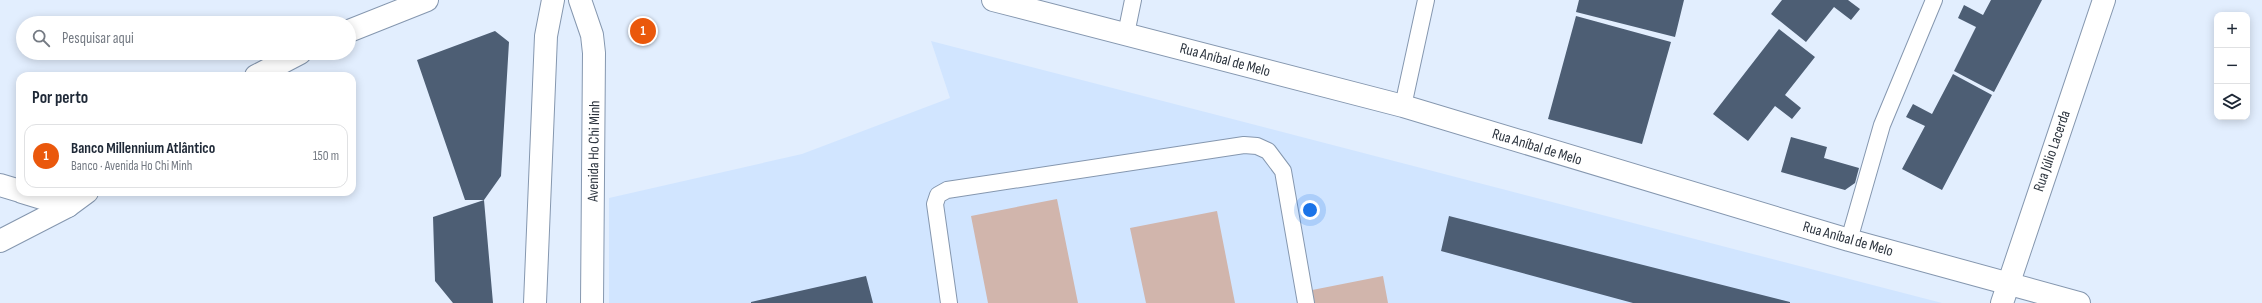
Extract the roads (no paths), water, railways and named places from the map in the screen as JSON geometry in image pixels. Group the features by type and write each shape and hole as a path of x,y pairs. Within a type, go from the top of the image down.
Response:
{"street":[{"path":"356,28 427,0"},
{"path":"535,303 546,36 553,0"},
{"name":"Avenida Ho Chi Minh","path":"580,0 592,35 594,52 592,303"},
{"name":"Rua Aníbal de Melo","path":"993,0 1403,106 1849,240 2005,294 2079,303"},
{"name":"Rua Júlio Lacerda","path":"2005,294 2104,0"},
{"path":"264,72 287,60"},
{"path":"0,185 16,190"},
{"path":"34,196 68,206"},
{"path":"0,241 68,206 82,196"}],"lane":[{"path":"1126,34 1133,0"},
{"path":"1403,106 1426,0"},
{"path":"1849,240 1882,125 1934,0"},
{"path":"949,303 935,204 938,194 947,190 1244,145 1258,146 1268,151 1283,171 1306,303"}],"place":[{"name":"Banco Millennium Atlântico","path":"643,31"}]}
